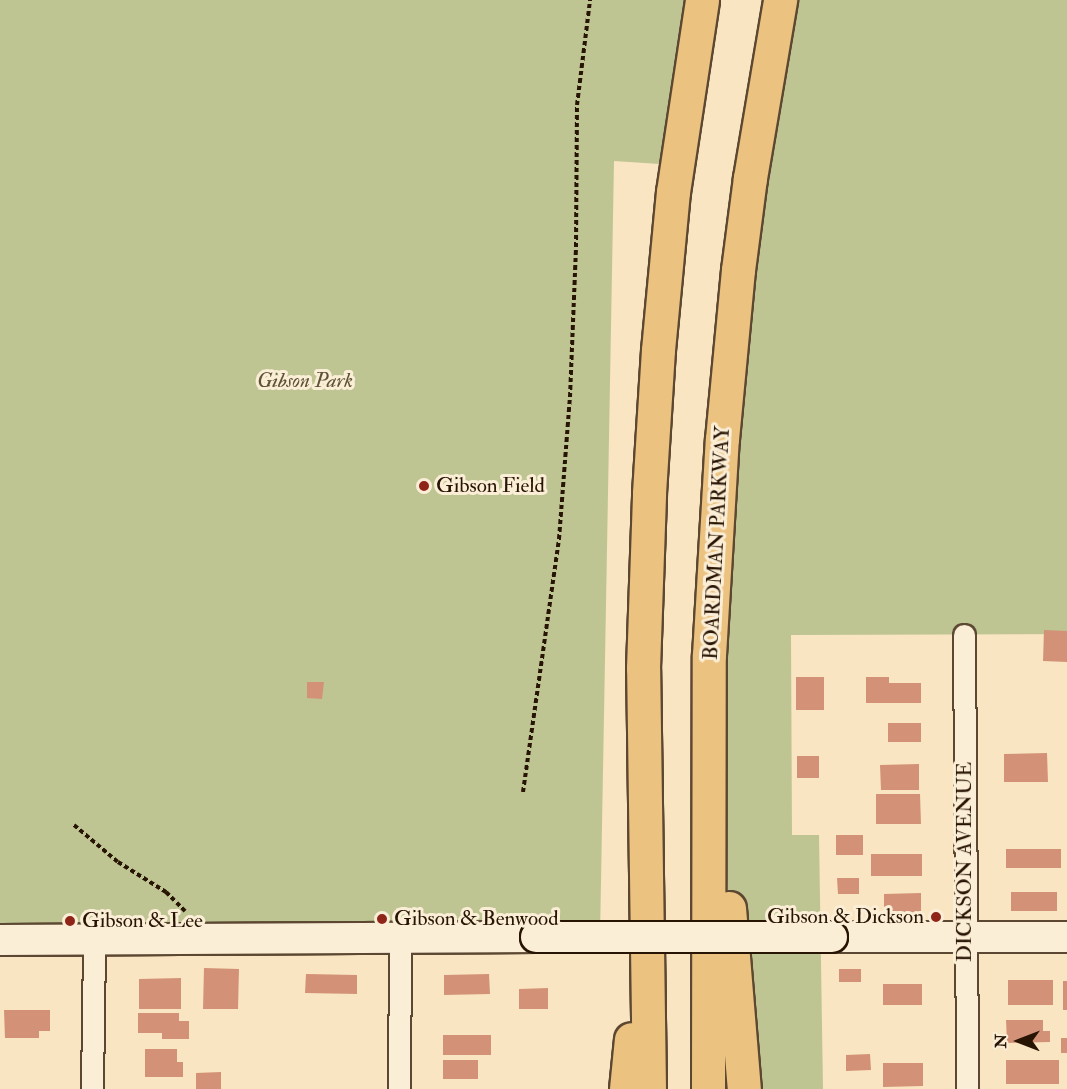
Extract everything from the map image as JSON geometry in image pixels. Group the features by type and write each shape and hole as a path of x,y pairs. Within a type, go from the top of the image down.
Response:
{"highway":[{"path":"650,1089 643,668 648,516 658,350 688,0"},
{"path":"673,192 702,0"},
{"name":"BOARDMAN PARKWAY","path":"708,1089 709,655 722,439 738,270 780,0"},
{"path":"709,655 744,1089"},
{"path":"626,1089 646,888"}],"street":[{"name":"DICKSON AVENUE","path":"964,635 967,1089"},
{"path":"399,1089 400,937"},
{"path":"0,940 400,937 1067,937"},
{"path":"92,1089 94,938"}],"path":[{"path":"523,792 559,539 570,397 576,258 578,105 590,0"},
{"path":"74,825 118,862 166,892 185,910"}],"green space":[{"name":"Gibson Park","path":"0,0 702,0 675,165 614,161 600,937 0,940"},
{"path":"780,0 1067,0 1067,634 791,635 792,835 819,835 823,1089 744,1089 709,655"}],"building":[{"path":"1044,630 1067,631 1067,662 1043,661"},
{"path":"796,677 824,677 824,710 796,710"},
{"path":"866,677 889,677 889,683 921,683 921,703 866,703"},
{"path":"307,682 324,682 322,699 307,698"},
{"path":"888,723 921,723 921,742 888,742"},
{"path":"1047,753 1048,782 1004,782 1004,754"},
{"path":"797,756 819,756 819,778 797,778"},
{"path":"919,764 919,790 881,790 880,765"},
{"path":"876,794 920,794 921,824 876,824"},
{"path":"836,835 863,835 863,855 836,855"},
{"path":"1006,849 1061,849 1061,868 1006,868"},
{"path":"871,854 922,854 922,876 871,876"},
{"path":"837,878 859,878 859,894 838,894"},
{"path":"1011,892 1057,892 1057,911 1011,911"},
{"path":"921,893 921,914 884,915 884,894"},
{"path":"204,968 239,969 238,1009 203,1009"},
{"path":"839,969 861,969 861,982 839,982"},
{"path":"306,974 357,975 357,994 305,993"},
{"path":"489,974 490,994 444,995 444,975"},
{"path":"181,978 181,1009 139,1009 139,979"},
{"path":"1008,980 1053,980 1053,1005 1008,1005"},
{"path":"1063,981 1067,981 1067,1010 1063,1010"},
{"path":"883,984 922,984 922,1005 883,1005"},
{"path":"548,988 548,1009 519,1009 519,989"},
{"path":"4,1010 50,1010 50,1031 39,1031 39,1038 5,1038"},
{"path":"138,1013 179,1013 179,1021 189,1021 189,1039 162,1039 162,1033 138,1033"},
{"path":"1006,1020 1043,1020 1043,1031 1050,1031 1050,1042 1007,1043"},
{"path":"443,1035 491,1035 491,1055 443,1055"},
{"path":"1061,1038 1067,1038 1067,1053 1061,1053"},
{"path":"145,1049 177,1049 177,1062 183,1062 183,1077 145,1077"},
{"path":"870,1054 871,1070 846,1071 846,1055"},
{"path":"443,1060 478,1060 478,1079 443,1079"},
{"path":"1006,1060 1059,1060 1059,1084 1006,1084"},
{"path":"883,1063 923,1063 923,1086 883,1087"},
{"path":"221,1072 221,1089 196,1089 196,1073"}],"place":[{"name":"Gibson Field","path":"424,486"},
{"name":"Gibson & Dickson","path":"936,917"},
{"name":"Gibson & Benwood","path":"382,919"},
{"name":"Gibson & Lee","path":"70,921"}]}
